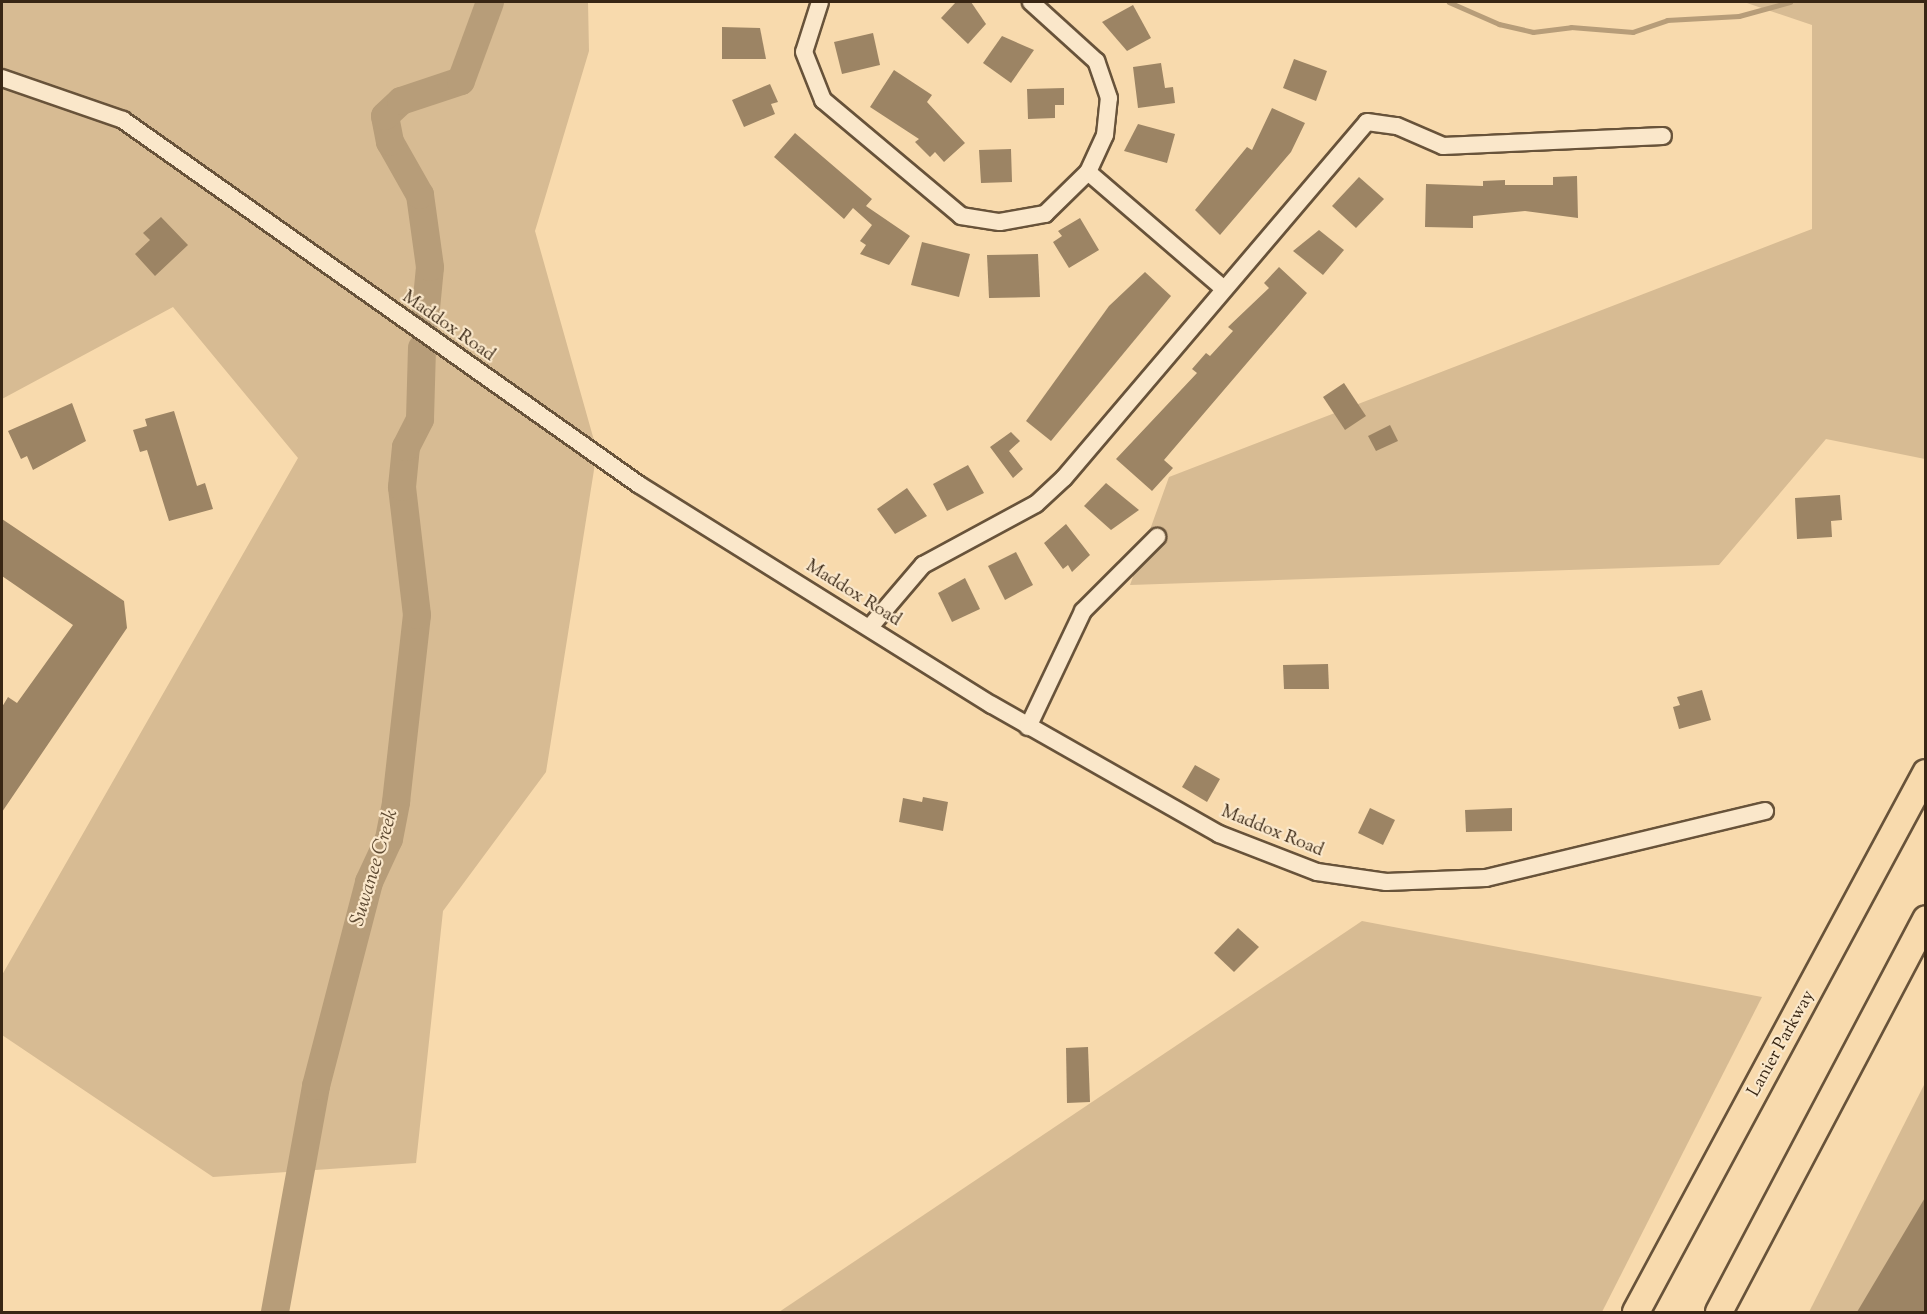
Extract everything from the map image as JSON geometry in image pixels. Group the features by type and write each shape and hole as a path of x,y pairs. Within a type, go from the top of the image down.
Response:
{"highway":[{"name":"Lanier Parkway","path":"1636,1312 1926,773"},
{"path":"1719,1312 1926,919"}],"street":[{"path":"820,2 804,52 823,100 961,216 1000,222 1045,214 1088,172 1105,135 1109,98 1085,46 1031,2"},
{"name":"Maddox Road","path":"2,78 123,120 638,484 1028,727 1219,834 1317,872 1386,882 1496,878 1765,811"},
{"path":"870,627 923,566 1036,504 1064,478 1367,122 1397,126 1443,146 1663,136"},
{"path":"1088,172 1224,290"},
{"path":"1028,727 1083,611 1157,537"}],"shaded area":[{"path":"2,2 588,2 589,51 535,231 597,451 546,772 443,911 416,1163 213,1177 2,1035 2,975 298,458 173,307 2,399"},
{"path":"1744,2 1925,2 1925,459 1826,439 1719,565 1130,585 1169,477 1812,229 1812,25"},
{"path":"1362,921 1762,997 1602,1312 779,1312"},
{"path":"1925,1083 1925,1312 1809,1312"}],"building":[{"path":"956,2 971,2 986,24 968,44 941,18"},
{"path":"1133,5 1151,38 1127,51 1102,22"},
{"path":"722,27 760,28 766,59 722,59"},
{"path":"873,33 880,65 842,74 834,42"},
{"path":"1002,36 1034,50 1011,83 983,63"},
{"path":"1294,59 1327,71 1316,101 1283,88"},
{"path":"1161,63 1165,88 1173,87 1175,103 1138,108 1133,67"},
{"path":"894,70 932,95 927,102 965,143 944,162 935,152 930,157 915,142 919,139 870,107"},
{"path":"770,84 778,102 771,104 775,114 744,127 732,100"},
{"path":"1064,88 1064,105 1055,105 1055,118 1028,119 1027,89"},
{"path":"1272,108 1305,123 1291,152 1220,235 1195,210 1247,147 1252,150"},
{"path":"1138,124 1175,134 1167,163 1124,151"},
{"path":"795,133 872,199 866,206 910,236 889,265 860,254 866,245 860,241 872,225 853,208 844,219 774,157"},
{"path":"1011,149 1012,182 981,183 979,150"},
{"path":"1577,176 1578,218 1525,211 1473,216 1473,228 1425,227 1426,184 1483,186 1483,181 1505,180 1505,185 1553,185 1553,177"},
{"path":"1359,177 1384,199 1356,228 1332,206"},
{"path":"161,217 188,245 155,276 135,254 150,240 143,233"},
{"path":"1080,218 1099,250 1069,268 1053,242 1062,236 1058,231"},
{"path":"1319,230 1344,250 1323,275 1293,251"},
{"path":"922,242 970,254 959,297 911,285"},
{"path":"1038,254 1040,297 989,298 987,255"},
{"path":"1279,267 1307,293 1164,460 1173,468 1152,491 1116,459 1197,373 1192,369 1206,353 1210,356 1233,331 1228,327 1269,288 1264,283"},
{"path":"1145,272 1171,296 1051,441 1026,421 1109,306"},
{"path":"1344,383 1366,416 1345,430 1323,397"},
{"path":"72,403 86,441 33,470 27,456 21,459 8,431"},
{"path":"174,411 197,486 205,483 213,509 169,521 147,450 140,452 133,430 147,426 145,419"},
{"path":"1390,425 1398,441 1376,451 1368,436"},
{"path":"1011,432 1020,441 1009,451 1023,469 1013,478 990,447"},
{"path":"968,465 984,493 947,511 933,484"},
{"path":"1106,483 1139,510 1111,530 1084,506"},
{"path":"907,488 927,516 895,534 877,509"},
{"path":"1840,495 1842,520 1831,521 1832,537 1797,539 1795,498"},
{"path":"2,519 124,601 127,628 2,812 2,707 8,697 17,703 73,625 2,576"},
{"path":"1066,524 1090,555 1072,572 1068,565 1063,569 1044,543"},
{"path":"1016,552 1033,585 1005,600 988,566"},
{"path":"965,578 980,609 952,622 938,593"},
{"path":"1328,664 1329,689 1284,689 1283,665"},
{"path":"1702,690 1711,720 1679,729 1673,707 1680,705 1677,697"},
{"path":"1195,765 1220,779 1207,802 1182,787"},
{"path":"923,797 948,802 943,831 899,822 903,798 922,802"},
{"path":"1370,808 1395,820 1383,845 1358,833"},
{"path":"1512,808 1512,831 1466,832 1465,810"},
{"path":"1238,928 1259,947 1234,972 1214,953"},
{"path":"1088,1047 1090,1102 1067,1103 1066,1048"},
{"path":"1926,1196 1926,1312 1857,1312"}],"waterway":[{"name":"Suwanee Creek","path":"425,319 430,267 420,195 390,142 385,116 401,101 461,81 490,2"},
{"path":"1449,2 1499,24 1533,32 1571,27 1633,32 1667,20 1739,16 1790,2"},
{"name":"Suwanee Creek","path":"275,1312 316,1086 369,882 389,839 396,802 417,615 402,487 406,447 420,419 422,348"}]}
